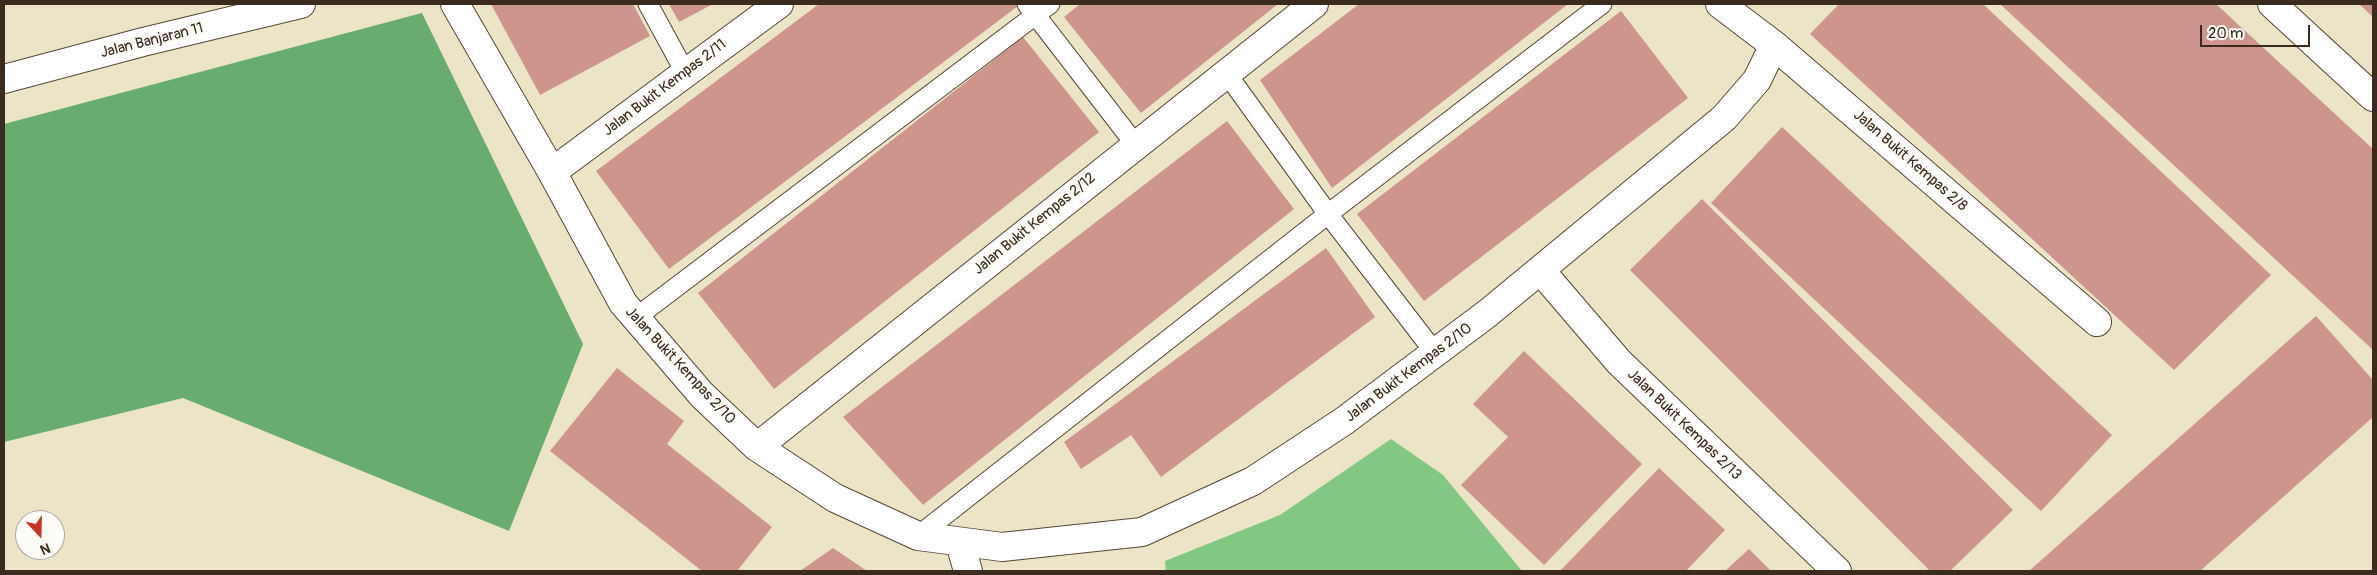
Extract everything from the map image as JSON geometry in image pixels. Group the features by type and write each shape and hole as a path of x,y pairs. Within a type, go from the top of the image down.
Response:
{"street":[{"name":"Jalan Banjaran 11","path":"4,80 143,42 301,4"},
{"name":"Jalan Bukit Kempas 2/10","path":"455,4 552,172 623,303 634,319 702,395 757,447 835,498 918,536 1002,547 1142,532 1253,481 1344,421 1436,354 1724,118 1757,80 1774,45"},
{"name":"Jalan Bukit Kempas 2/11","path":"552,172 779,4"},
{"name":"Jalan Bukit Kempas 2/12","path":"757,447 1135,144 1227,74 1314,4"},
{"name":"Jalan Bukit Kempas 2/8","path":"1720,4 1774,45 2097,322"},
{"path":"2272,4 2373,97"},
{"name":"Jalan Bukit Kempas 2/13","path":"1540,270 1619,362 1837,571"},
{"path":"960,543 968,571"}],"lane":[{"path":"648,4 685,72"},
{"path":"918,536 1328,214 1602,4"},
{"path":"634,319 1037,8 1135,144"},
{"path":"1227,74 1328,214 1436,354"}],"green space":[{"path":"422,13 583,344 509,531 183,398 4,442 4,124"},
{"path":"1391,439 1443,475 1522,571 1166,571 1165,561 1280,515"}],"building":[{"path":"491,4 633,4 650,36 540,95"},
{"path":"669,4 713,4 679,22"},
{"path":"819,4 1016,4 1018,6 669,269 596,171"},
{"path":"1080,4 1278,4 1141,113 1064,17"},
{"path":"1359,4 1568,4 1332,188 1260,80"},
{"path":"1839,4 1983,4 2271,275 2174,370 1810,34"},
{"path":"2000,4 2216,4 2373,149 2373,350"},
{"path":"2359,4 2373,4 2373,17"},
{"path":"1621,11 1688,98 1424,301 1357,214"},
{"path":"1023,37 1099,132 774,389 698,293"},
{"path":"1227,121 1294,209 923,505 843,417"},
{"path":"1782,127 2112,435 2041,511 1711,203"},
{"path":"1702,199 2013,510 1950,571 1930,571 1630,270"},
{"path":"1326,248 1375,317 1161,477 1131,435 1081,469 1064,442"},
{"path":"2316,316 2373,380 2373,417 2200,571 2029,571"},
{"path":"1524,351 1642,464 1544,565 1461,485 1508,437 1473,404"},
{"path":"617,368 684,421 667,444 772,527 737,571 702,571 550,451"},
{"path":"1659,468 1725,530 1686,571 1560,571"},
{"path":"833,548 867,571 800,571"},
{"path":"1749,549 1771,571 1725,571"}]}
